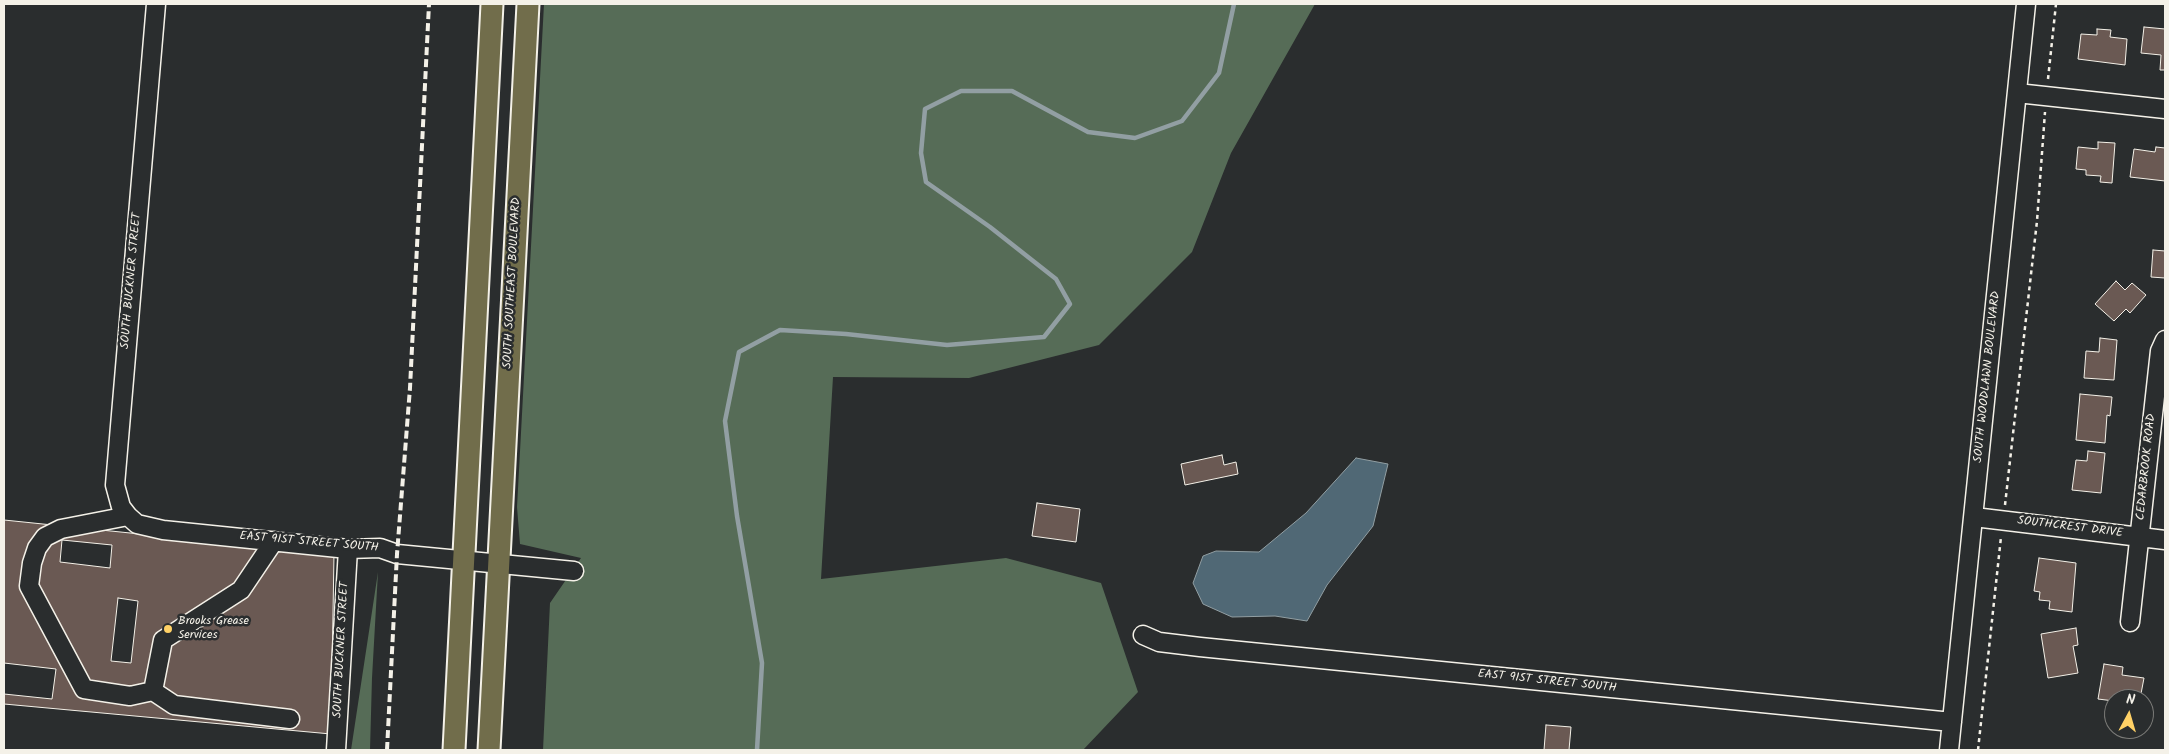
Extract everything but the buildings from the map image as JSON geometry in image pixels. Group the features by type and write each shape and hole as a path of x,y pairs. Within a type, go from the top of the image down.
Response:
{"main road":[{"path":"454,750 492,4"},
{"name":"SOUTH SOUTHEAST BOULEVARD","path":"489,750 528,4"}],"street":[{"name":"SOUTH BUCKNER STREET","path":"128,516 121,507 115,485 156,4"},
{"name":"SOUTH WOODLAWN BOULEVARD","path":"1949,750 2026,4"},
{"path":"2017,93 2165,109"},
{"name":"CEDARBROOK ROAD","path":"2130,622 2160,351 2165,340"},
{"name":"EAST 91ST STREET SOUTH","path":"128,516 137,524 163,530 348,549 380,548 397,554 574,571"},
{"path":"128,516 62,529 45,537 37,548 29,586 84,688 130,696 153,691 174,705 290,719"},
{"name":"SOUTHCREST DRIVE","path":"1974,517 2165,540"},
{"path":"153,691 163,640 241,590 274,541"},
{"name":"SOUTH BUCKNER STREET","path":"336,750 348,549"},
{"name":"EAST 91ST STREET SOUTH","path":"1143,635 1159,642 1200,647 1952,722"}],"path":[{"path":"1978,750 2037,221 2040,160 2056,4"}],"green space":[{"path":"544,4 1315,4 1231,153 1192,252 1099,345 969,378 833,377 821,579 1006,558 1101,583 1138,692 1083,750 543,750 550,603 581,558 520,544 517,507"},
{"path":"378,572 370,750 351,750"}],"water":[{"path":"1356,458 1388,464 1373,526 1327,585 1307,621 1275,616 1232,617 1203,604 1193,583 1203,556 1216,551 1259,552 1306,513"}],"waterway":[{"path":"757,750 762,663 737,516 725,421 739,352 780,330 846,334 947,345 1044,337 1070,304 1056,279 990,227 926,182 921,153 925,109 961,91 1012,91 1088,132 1135,138 1182,121 1219,73 1234,4"}],"railway":[{"path":"387,750 397,554 410,388 429,4"}],"place":[{"name":"Brooks Grease Services","path":"168,629"}]}
